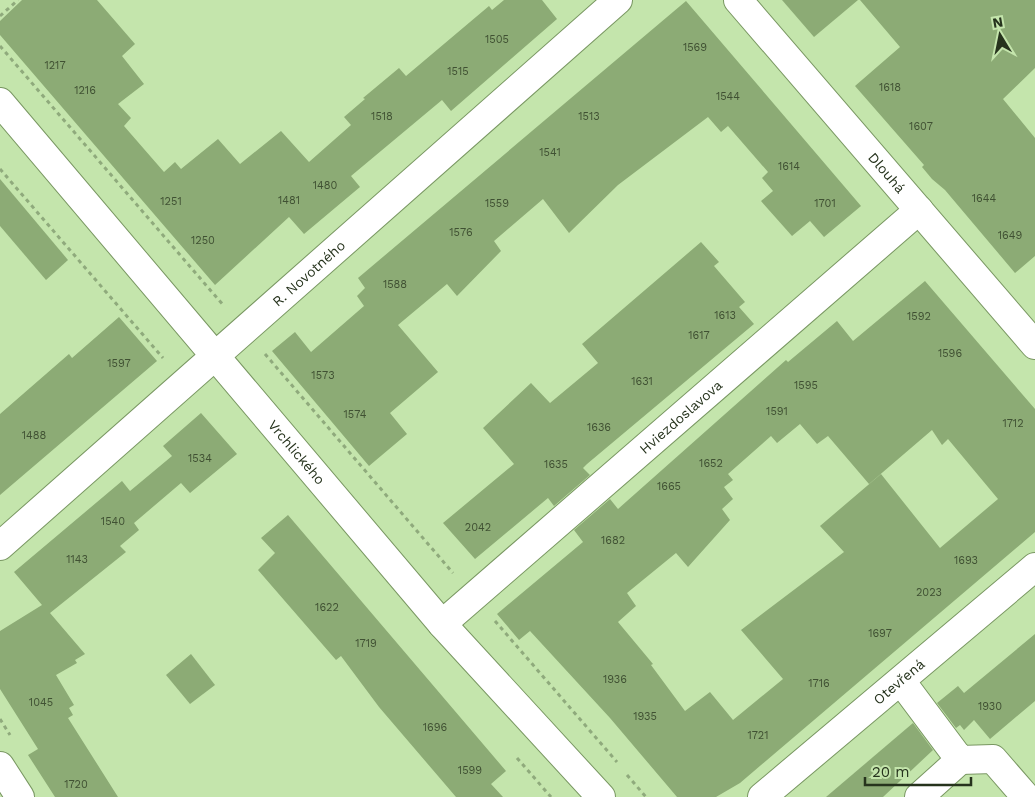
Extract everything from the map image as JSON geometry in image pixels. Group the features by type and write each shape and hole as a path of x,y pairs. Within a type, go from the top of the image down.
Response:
{"street":[{"name":"R. Novotného","path":"0,546 182,383 217,355 618,0"},
{"name":"Dlouhá","path":"738,0 920,210 1030,331"},
{"name":"Vrchlického","path":"0,102 217,355 442,624 601,797"},
{"name":"Hviezdoslavova","path":"442,624 920,210"},
{"name":"Otevřená","path":"762,797 1035,567"},
{"path":"901,681 960,760"},
{"path":"919,797 960,760 993,758 1026,797"},
{"path":"0,766 20,797"}],"path":[{"path":"0,16 18,0"},
{"path":"0,46 646,797"},
{"path":"0,169 166,361 182,383"},
{"path":"514,754 551,797"}],"building":[{"path":"22,0 97,0 135,44 122,56 144,84 118,104 131,118 124,126 164,172 175,162 181,169 218,139 240,164 281,131 309,162 351,125 344,117 365,99 363,98 399,68 406,76 489,6 492,10 504,0 542,0 557,19 451,111 442,100 351,176 360,187 304,234 289,217 215,285 0,35 0,21"},
{"path":"782,0 858,0 814,37"},
{"path":"860,0 1035,0 1035,68 1003,99 1035,138 1035,256 1015,273 945,190 932,179 922,167 924,165 855,86 900,47"},
{"path":"686,1 861,206 824,237 810,221 792,236 761,201 773,191 762,178 768,172 728,126 721,132 708,117 618,185 569,233 543,199 494,241 501,251 457,296 447,284 398,325 438,372 390,413 407,434 369,466 272,351 295,332 311,352 364,306 357,296 365,288 358,278"},
{"path":"0,179 68,260 46,280 0,226"},
{"path":"701,242 719,262 714,266 745,302 739,307 754,324 587,464 583,468 590,475 554,506 548,498 475,559 443,523 514,464 483,428 531,383 550,403 598,363 582,344"},
{"path":"925,281 1035,409 1035,532 740,783 716,797 677,797 610,718 530,631 519,640 497,614 583,542 574,530 610,499 618,509 786,360 788,362 837,321 853,341","holes":["800,424 817,444 828,436 869,484 932,430 942,445 948,439 998,499 940,548 881,474 820,526 844,552 741,630 783,679 733,720 710,692 685,711 651,665 653,664 618,622 636,606 627,593 676,553 688,567 730,520 722,509 733,499 724,487 733,480 728,474 771,436 777,443"]},
{"path":"119,317 157,361 0,495 0,414 69,354 72,358"},
{"path":"201,413 237,454 190,493 181,483 134,523 139,530 120,546 126,552 50,613 85,654 75,660 77,663 56,675 74,705 69,708 73,715 68,718 118,797 55,797 28,755 38,749 0,689 0,631 42,605 14,572 122,481 130,491 172,456 163,446"},
{"path":"288,515 506,771 491,784 503,797 456,797 379,707 341,656 336,660 258,570 275,553 261,538"},
{"path":"1035,634 1035,701 990,739 974,720 964,730 960,725 956,728 937,703 958,686 964,693"},
{"path":"191,654 215,685 190,704 166,675"},
{"path":"913,723 933,750 883,797 826,797"}]}
